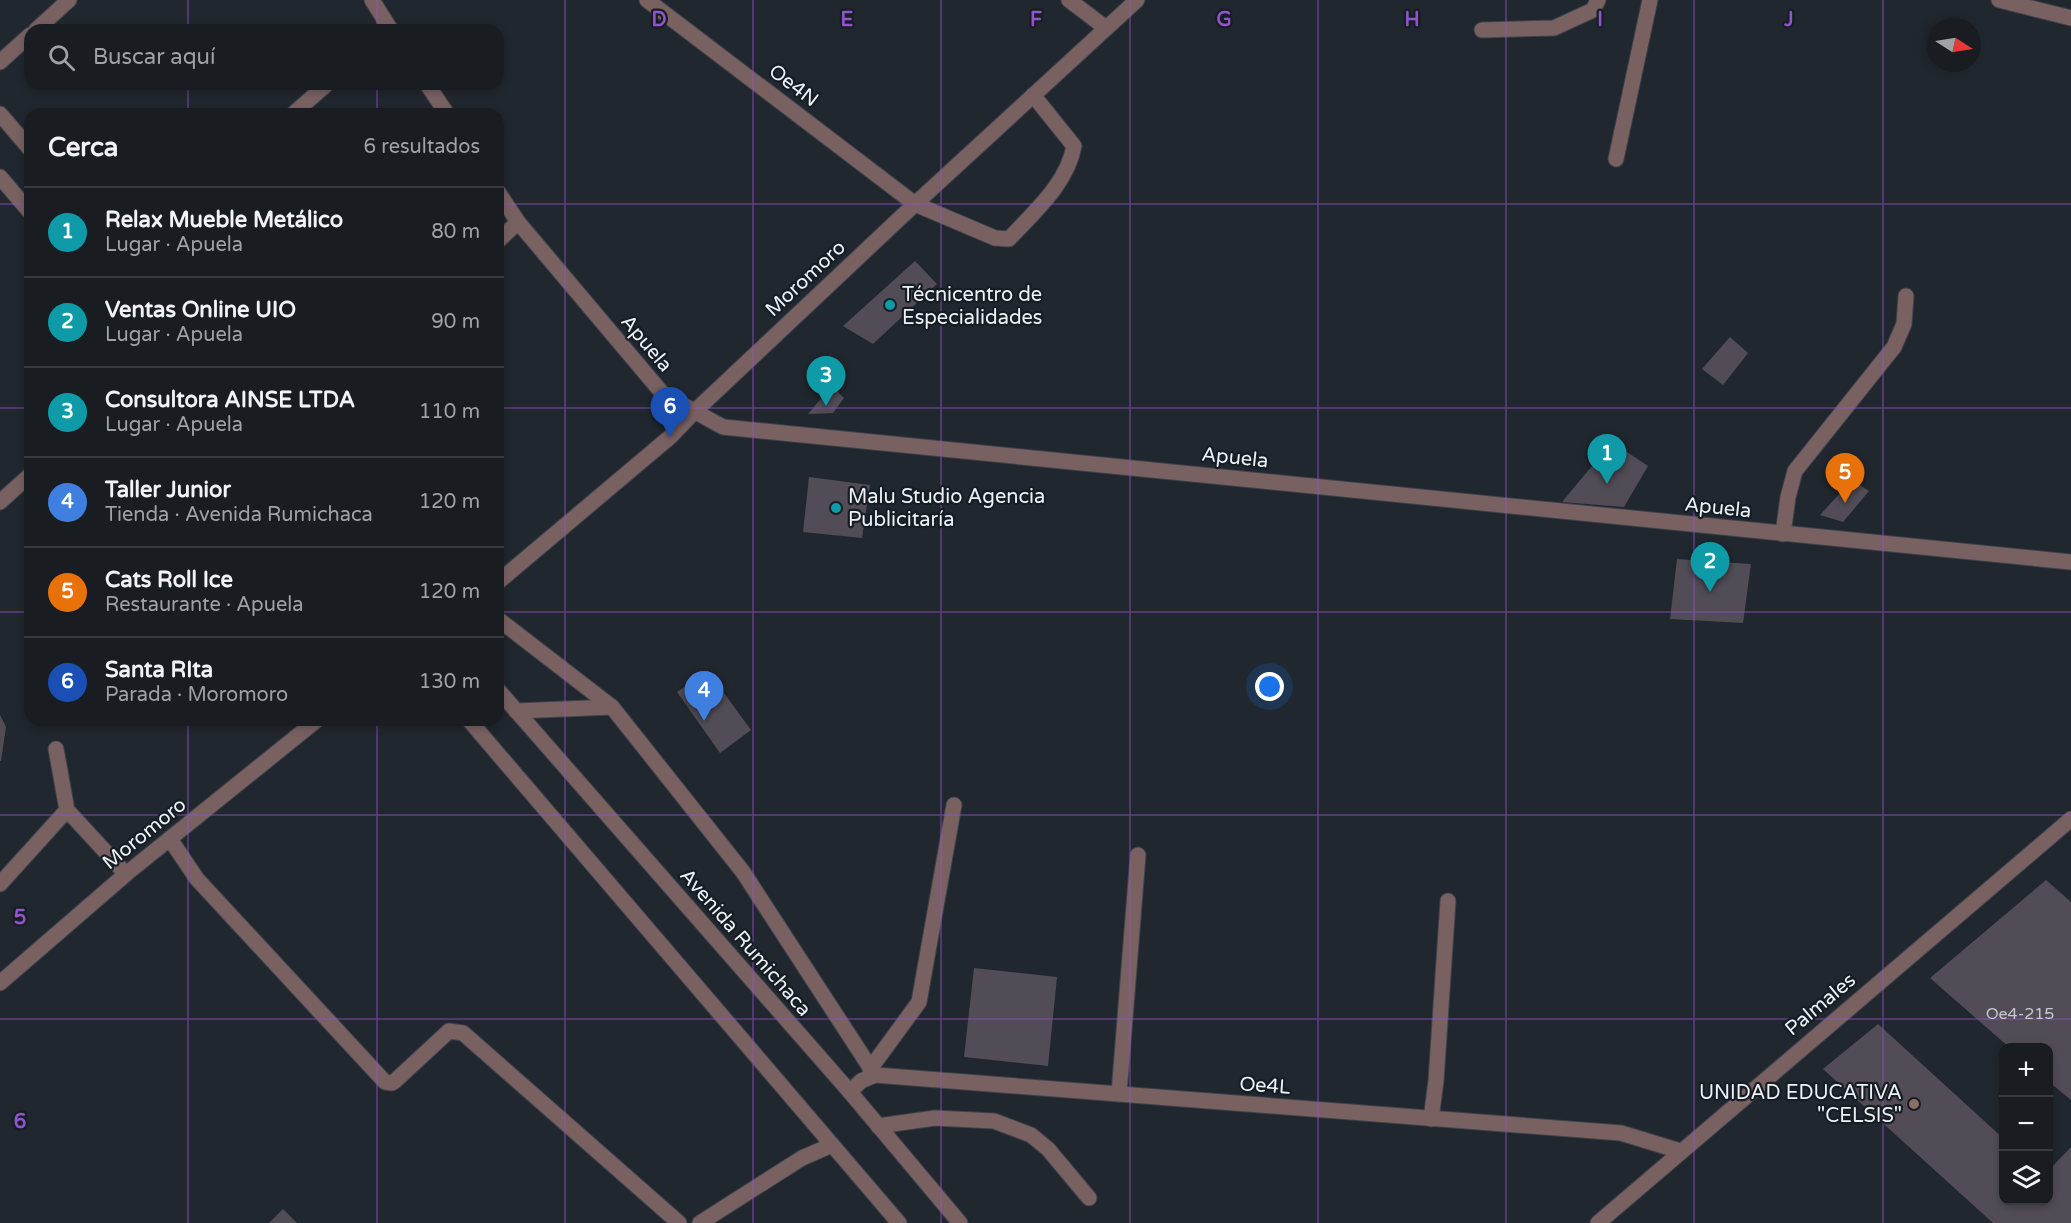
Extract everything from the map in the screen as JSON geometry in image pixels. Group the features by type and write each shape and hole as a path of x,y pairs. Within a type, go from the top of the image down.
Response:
{"street":[{"path":"43,24 69,0"},
{"path":"372,0 386,24"},
{"name":"Oe4N","path":"647,0 915,204 995,238 1009,239 1046,200 1071,161 1074,146 1033,95"},
{"path":"1069,0 1106,28"},
{"name":"Moromoro","path":"504,577 670,437 915,204 1137,0"},
{"path":"1482,30 1554,28 1593,10 1598,0"},
{"path":"1616,159 1650,0"},
{"path":"1999,0 2071,18"},
{"path":"0,62 24,40"},
{"path":"300,108 320,90"},
{"path":"431,90 443,108"},
{"path":"0,114 24,142"},
{"path":"0,177 24,205"},
{"name":"Apuela","path":"504,201 518,222 663,394 723,427 2071,562"},
{"path":"504,235 518,222"},
{"path":"1783,534 1788,497 1795,471 1894,347 1904,324 1906,296"},
{"path":"0,502 24,480"},
{"path":"504,624 612,707 742,872 873,1072"},
{"name":"Avenida Rumichaca","path":"504,697 850,1092 960,1223"},
{"path":"516,711 612,707"},
{"name":"Moromoro","path":"0,983 126,874 310,726"},
{"path":"474,726 899,1223"},
{"path":"56,749 67,810 126,874"},
{"path":"850,1092 873,1072 919,1002 954,805"},
{"path":"0,884 67,810"},
{"name":"Palmales","path":"1598,1223 2071,819"},
{"path":"170,839 197,879 386,1082 395,1081 449,1030 463,1033 680,1223"},
{"path":"1119,1094 1138,855"},
{"path":"1431,1119 1436,1081 1448,901"},
{"name":"Oe4L","path":"873,1072 1119,1094 1621,1133 1680,1151"},
{"path":"878,1126 935,1118 994,1121 1031,1135 1048,1149 1089,1198"},
{"path":"700,1223 802,1158 832,1145"}],"building":[{"name":"Técnicentro de Especialidades","path":"915,261 937,284 873,344 843,326"},
{"path":"1730,337 1748,353 1723,385 1702,369"},
{"path":"832,386 844,398 833,413 808,414"},
{"path":"1612,442 1648,466 1624,507 1562,502"},
{"name":"Malu Studio Agencia Publicitaría","path":"809,477 870,485 862,538 803,532"},
{"path":"1852,480 1869,491 1843,522 1820,515"},
{"path":"1677,559 1751,564 1743,623 1670,619"},
{"path":"708,671 751,730 720,753 677,692"},
{"path":"0,715 6,727 1,761 0,761"},
{"path":"2046,880 2071,902 2071,1100 2053,1085 2053,1043 2004,1043 1930,978"},
{"path":"974,968 1057,977 1048,1066 964,1057"},
{"name":"UNIDAD EDUCATIVA \"CELSIS\"","path":"1878,1024 1999,1134 1999,1205 2053,1205 2053,1166 2071,1147 2071,1223 1993,1223 1823,1069"},
{"path":"283,1209 297,1223 269,1223"}],"place":[{"name":"Técnicentro de Especialidades","path":"890,305"},
{"name":"Consultora AINSE LTDA","path":"826,406"},
{"name":"Santa RIta","path":"670,437"},
{"name":"Relax Mueble Metálico","path":"1607,484"},
{"name":"Cats Roll Ice","path":"1845,503"},
{"name":"Malu Studio Agencia Publicitaría","path":"836,508"},
{"name":"Ventas Online UIO","path":"1710,592"},
{"name":"Taller Junior","path":"704,721"},
{"name":"UNIDAD EDUCATIVA \"CELSIS\"","path":"1914,1104"}]}
